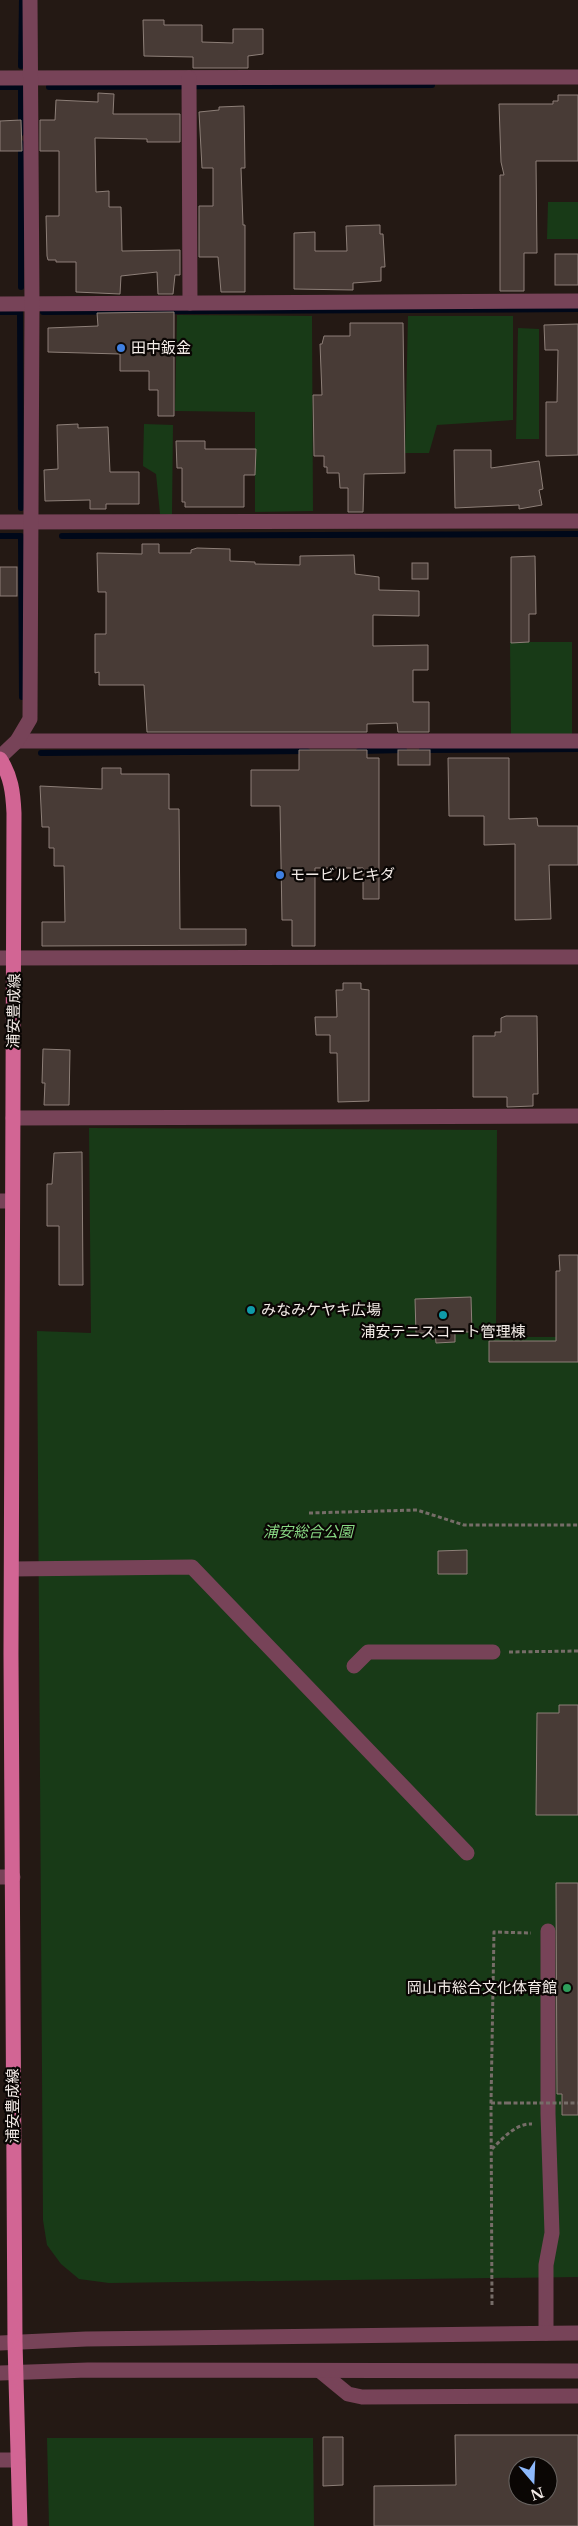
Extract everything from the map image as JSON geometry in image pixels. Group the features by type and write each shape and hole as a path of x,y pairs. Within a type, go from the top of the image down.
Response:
{"main road":[{"name":"浦安豊成線","path":"0,758 9,772 13,793 7,958 12,1118 6,1201 6,1428 12,1569 6,1654 6,1877 8,2342 16,2373 20,2526"}],"street":[{"path":"0,758 17,742 30,718 32,304 29,78 30,0"},
{"path":"0,78 189,83 578,77"},
{"path":"189,83 190,303"},
{"path":"0,304 578,301"},
{"path":"0,522 578,521"},
{"path":"17,742 578,742"},
{"path":"7,958 578,957"},
{"path":"12,1118 578,1116"},
{"path":"12,1569 192,1567 467,1853"},
{"path":"354,1666 368,1652 493,1652"},
{"path":"546,2333 546,2265 552,2233 548,2124 548,1931"},
{"path":"8,2342 578,2333"},
{"path":"0,2373 88,2370 578,2371"},
{"path":"320,2371 348,2394 362,2397 578,2396"},
{"path":"0,2460 18,2460"}],"path":[{"path":"310,1513 417,1510 464,1524 578,1524"},
{"path":"493,1652 578,1651"},
{"path":"492,2305 491,2103 494,1932 532,1934"},
{"path":"491,2103 578,2103"},
{"path":"491,2149 507,2134 525,2123 548,2124"}],"green space":[{"path":"548,202 578,202 578,239 547,239"},
{"path":"177,315 312,316 313,511 255,512 255,412 175,411"},
{"path":"408,316 513,316 513,420 437,425 429,453 405,453"},
{"path":"518,328 539,329 539,439 516,439"},
{"path":"144,424 173,425 172,515 160,514 156,474 143,466"},
{"path":"510,642 572,642 572,736 511,735"},
{"name":"浦安総合公園","path":"89,1128 497,1130 496,1337 578,1337 578,2277 109,2283 79,2279 61,2264 47,2245 43,2220 37,1331 91,1333"},
{"path":"47,2438 313,2438 314,2526 49,2526"}],"building":[{"path":"143,20 164,20 164,25 202,25 202,42 233,43 233,29 263,29 263,54 248,56 248,68 193,68 193,57 144,56"},
{"path":"98,93 114,94 113,114 180,114 180,142 147,142 147,139 95,138 96,192 109,191 109,207 121,207 122,251 180,250 180,275 175,275 173,294 158,294 157,272 121,276 120,294 76,292 76,262 48,260 46,216 59,216 59,151 40,151 40,120 55,120 56,100 98,102"},
{"path":"558,95 578,95 578,161 536,161 537,253 524,253 524,291 500,291 500,175 504,175 501,162 499,104 553,104 553,101 558,101"},
{"path":"244,106 245,168 241,168 243,225 245,225 245,292 221,292 218,257 199,257 199,206 213,206 213,168 202,168 199,112 219,110 219,107"},
{"path":"21,120 22,151 0,151 0,121"},
{"path":"380,225 380,234 383,234 385,267 381,267 381,281 353,283 353,290 294,289 294,233 315,232 315,251 347,251 346,226"},
{"path":"555,254 578,254 578,285 555,285"},
{"path":"174,312 174,416 158,416 158,390 149,390 149,371 120,371 120,354 48,352 48,328 98,326 97,313"},
{"path":"350,323 403,323 405,473 364,474 363,512 348,512 348,488 340,488 339,473 327,473 327,467 324,467 324,456 314,456 313,395 322,395 320,344 322,344 324,336 350,336"},
{"path":"578,324 578,455 546,456 546,402 557,402 558,350 545,350 544,325"},
{"path":"78,424 78,428 108,427 110,472 139,472 139,504 106,504 106,509 90,509 90,500 45,501 44,470 58,469 57,425"},
{"path":"176,441 205,441 205,449 256,449 255,475 244,475 244,507 185,507 185,502 182,502 182,468 177,468"},
{"path":"454,450 491,450 491,468 539,461 543,489 539,490 542,505 519,509 519,505 455,508"},
{"path":"142,544 159,544 159,553 191,553 191,550 197,548 230,549 230,561 255,562 255,564 300,565 300,556 354,555 355,574 379,577 379,590 419,591 419,616 373,615 373,646 428,645 428,670 413,670 413,702 429,702 429,732 398,732 397,723 367,724 367,732 147,732 144,685 99,685 99,672 95,673 95,634 106,634 106,592 98,592 97,553 142,554"},
{"path":"535,556 536,614 529,614 529,642 511,643 511,557"},
{"path":"412,563 428,563 428,579 412,579"},
{"path":"0,567 17,567 17,596 0,596"},
{"path":"299,750 367,750 367,758 379,758 379,899 363,899 363,868 315,868 315,946 292,946 292,920 282,920 280,806 251,806 251,770 299,770"},
{"path":"398,750 430,750 430,765 398,765"},
{"path":"448,758 509,758 509,819 537,818 538,826 578,826 578,865 549,865 551,919 515,920 515,844 484,845 484,816 449,816"},
{"path":"102,768 121,768 121,774 169,774 169,809 179,809 180,929 246,929 246,945 42,946 42,922 65,922 64,866 54,866 54,848 49,848 49,827 42,827 40,786 102,789"},
{"path":"343,983 361,983 361,989 369,990 369,1101 338,1102 337,1053 330,1053 330,1035 316,1035 315,1017 337,1017 336,990 343,990"},
{"path":"506,1016 537,1016 538,1094 533,1094 533,1106 507,1107 507,1097 473,1097 473,1036 495,1036 495,1032 501,1032 501,1018"},
{"path":"43,1049 70,1050 69,1105 44,1105 45,1083 42,1083"},
{"path":"82,1152 83,1285 59,1285 59,1226 47,1226 47,1184 52,1184 54,1153"},
{"path":"559,1255 578,1255 578,1362 489,1362 489,1341 556,1341 556,1271 560,1271"},
{"name":"浦安テニスコート管理棟","path":"471,1297 472,1332 455,1332 455,1342 436,1343 435,1333 416,1333 415,1299"},
{"path":"467,1550 467,1574 438,1574 438,1551"},
{"path":"559,1705 578,1705 578,1815 536,1815 537,1713 559,1713"},
{"name":"岡山市総合文化体育館","path":"556,1883 578,1883 578,2115 562,2115 562,2094 557,2094"},
{"path":"455,2435 578,2435 578,2526 374,2526 374,2486 456,2485"},
{"path":"323,2437 343,2437 343,2485 323,2486"}],"waterway":[{"path":"21,66 22,0"},
{"path":"49,87 432,85"},
{"path":"0,87 21,87 21,133"},
{"path":"21,143 21,287"},
{"path":"43,312 578,309"},
{"path":"0,312 20,312 21,508"},
{"path":"62,536 578,534"},
{"path":"0,536 21,536 22,697"},
{"path":"422,750 578,749"},
{"path":"359,751 404,750"},
{"path":"41,753 307,751"}],"place":[{"name":"田中鈑金","path":"121,348"},
{"name":"モービルヒキダ","path":"280,875"},
{"name":"みなみケヤキ広場","path":"251,1310"},
{"name":"浦安テニスコート管理棟","path":"443,1315"},
{"name":"岡山市総合文化体育館","path":"567,1988"}]}
